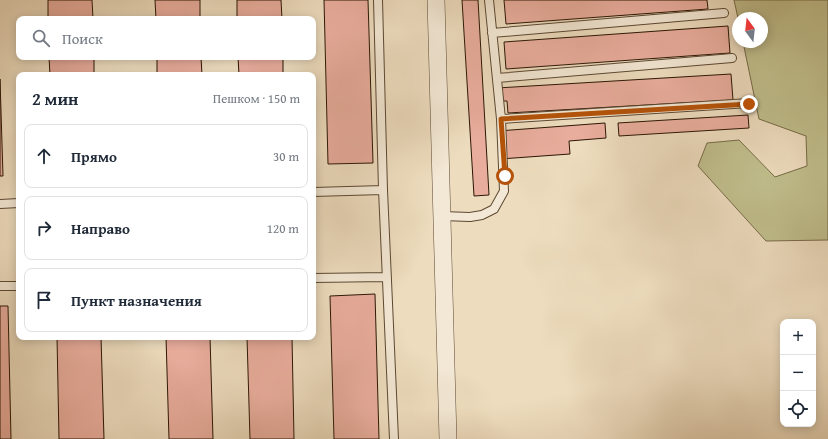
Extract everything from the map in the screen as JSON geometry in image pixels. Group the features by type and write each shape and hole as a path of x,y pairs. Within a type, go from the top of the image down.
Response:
{"street":[{"path":"436,0 448,439"}],"lane":[{"path":"378,0 383,190 394,439"},
{"path":"442,216 482,215 494,209 501,200 504,191 505,176 501,119 489,0"},
{"path":"492,33 724,13"},
{"path":"497,78 732,58"},
{"path":"501,119 749,104"},
{"path":"316,192 383,190"},
{"path":"0,204 16,203"},
{"path":"316,278 387,276"},
{"path":"0,286 16,286"}],"shaded area":[{"path":"734,0 828,0 828,240 766,241 698,166 707,143 739,140 775,177 807,166 806,136 759,119 744,48 768,48 768,12 737,12"}],"building":[{"path":"48,0 92,0 93,16 48,16"},
{"path":"155,0 200,0 200,16 156,16"},
{"path":"237,0 281,0 282,16 237,16"},
{"path":"324,0 368,0 373,163 328,164"},
{"path":"462,0 478,0 489,195 474,196"},
{"path":"504,0 707,0 708,9 506,24"},
{"path":"728,26 730,53 506,69 504,42"},
{"path":"49,60 94,60 94,72 50,72"},
{"path":"157,60 201,60 202,72 157,72"},
{"path":"238,60 283,60 283,72 239,72"},
{"path":"731,74 733,100 508,113 507,101 497,101 497,88"},
{"path":"0,79 3,176 0,176"},
{"path":"748,115 749,128 619,136 618,123"},
{"path":"605,123 606,138 569,141 570,154 500,159 498,131"},
{"path":"375,294 379,439 334,439 330,296"},
{"path":"0,306 8,306 11,439 0,439"},
{"path":"57,340 101,340 104,439 59,439"},
{"path":"166,340 210,340 213,439 169,439"},
{"path":"247,340 292,340 294,439 250,439"}],"route":[{"path":"505,176 501,119 749,104"}]}
